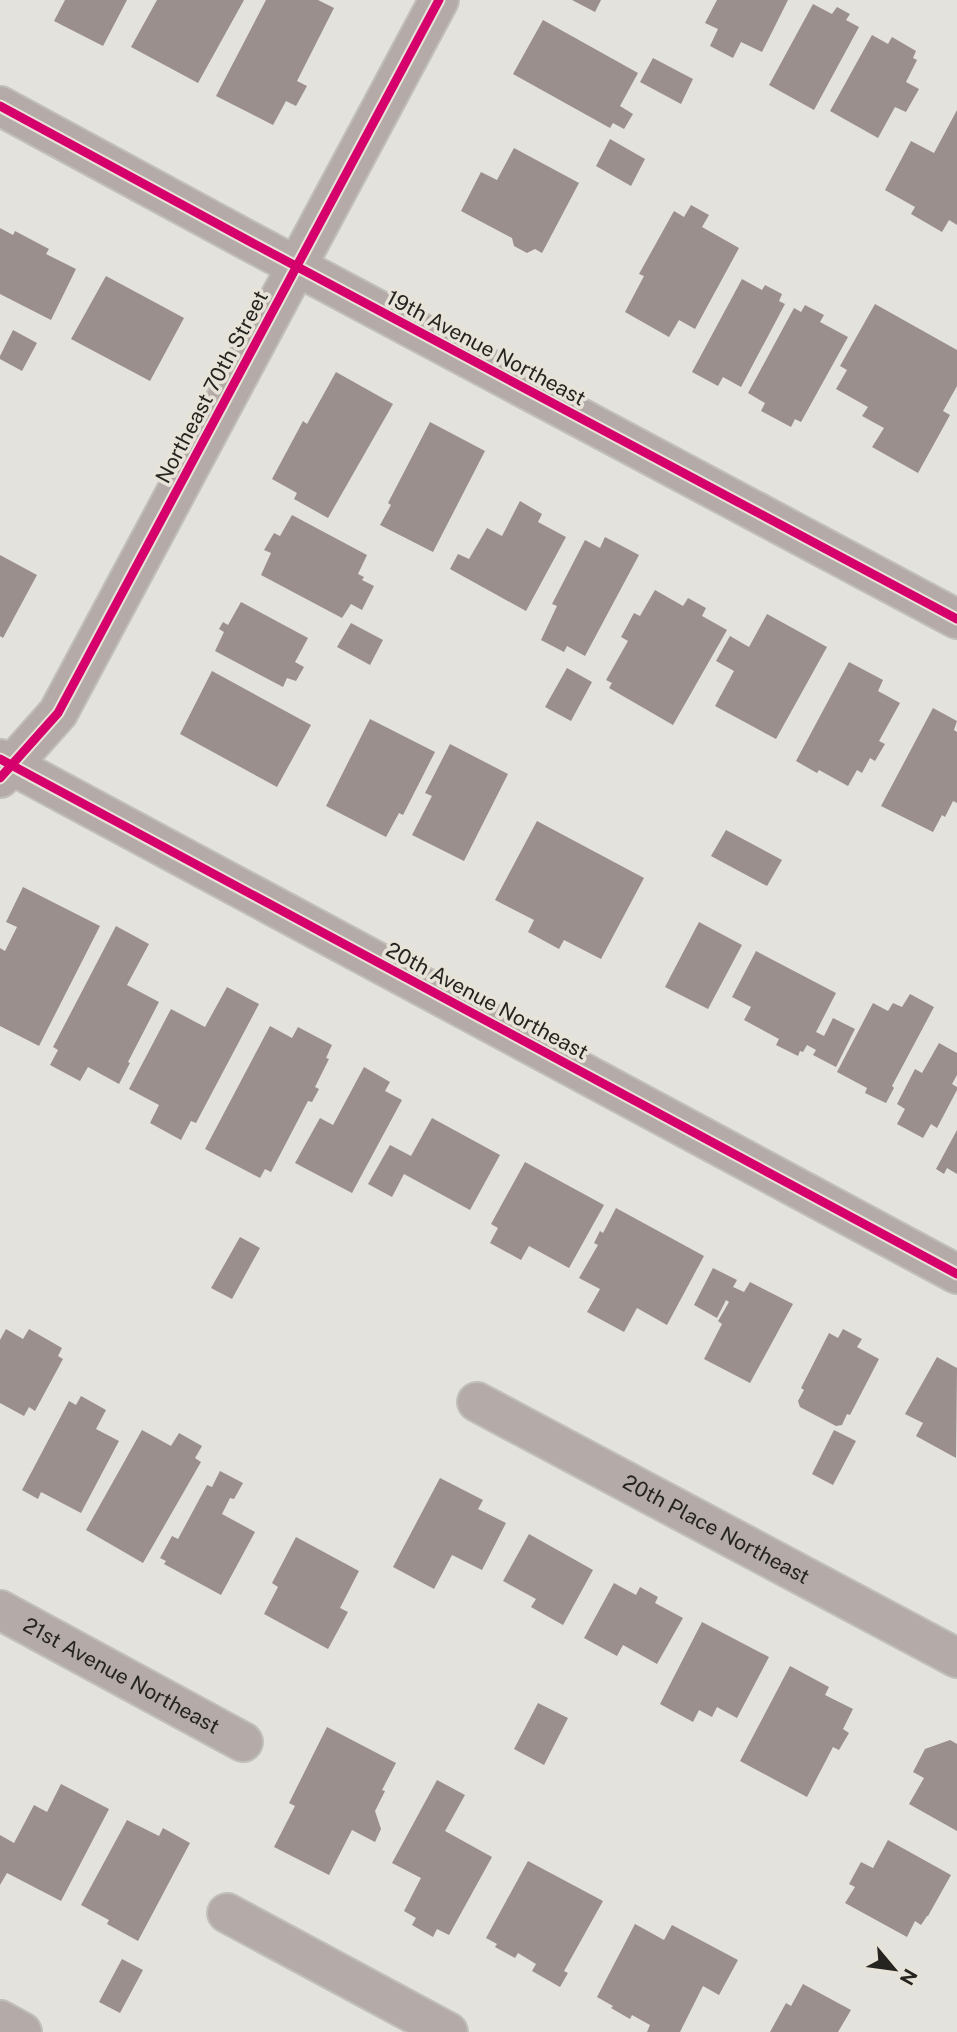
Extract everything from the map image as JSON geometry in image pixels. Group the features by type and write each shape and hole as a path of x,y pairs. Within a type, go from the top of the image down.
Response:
{"street":[{"name":"Northeast 70th Street","path":"4,768 58,713 439,0"},
{"name":"19th Avenue Northeast","path":"0,106 957,619"},
{"name":"20th Avenue Northeast","path":"4,768 957,1274"},
{"name":"20th Place Northeast","path":"477,1402 957,1658"},
{"name":"21st Avenue Northeast","path":"0,1610 243,1742"},
{"path":"227,1913 449,2032"},
{"path":"0,2020 22,2032"}],"building":[{"path":"65,0 127,0 103,46 54,21"},
{"path":"157,0 244,0 198,83 131,47"},
{"path":"266,0 318,0 334,8 297,81 307,86 296,106 286,101 273,125 216,96"},
{"path":"572,0 601,0 595,12"},
{"path":"717,0 788,0 762,52 741,42 733,58 710,46 718,29 705,23"},
{"path":"813,4 832,14 837,7 850,14 846,20 859,27 814,110 769,85"},
{"path":"543,20 638,73 620,106 633,114 624,129 613,123 610,128 513,74"},
{"path":"872,35 888,44 892,37 916,51 913,58 917,60 906,82 919,89 906,112 895,107 878,138 830,111"},
{"path":"653,58 693,79 681,104 640,82"},
{"path":"957,110 957,225 949,220 942,232 911,214 915,207 885,190 911,141 934,153"},
{"path":"610,139 645,159 631,186 596,166"},
{"path":"514,148 579,183 542,253 535,249 527,253 514,246 512,238 461,211 481,172 497,180"},
{"path":"691,205 709,215 702,227 739,248 695,329 679,320 669,337 625,312 644,276 639,274 674,211 684,217"},
{"path":"0,228 13,235 15,231 49,249 46,254 76,269 51,320 0,294"},
{"path":"106,276 184,318 150,381 71,339"},
{"path":"742,279 762,290 765,285 782,294 779,301 785,304 741,387 723,377 718,386 692,372"},
{"path":"875,304 957,350 957,386 943,411 950,415 918,473 872,447 884,428 862,416 868,407 836,389 847,370 840,366"},
{"path":"805,305 824,315 820,322 848,337 801,422 795,419 791,427 761,411 765,403 748,393 794,308 801,312"},
{"path":"13,330 37,343 22,371 0,359"},
{"path":"336,372 393,404 328,518 294,499 297,493 272,479 303,421 307,424"},
{"path":"430,422 485,451 433,552 380,525 391,505 388,503"},
{"path":"520,501 542,514 538,522 566,537 526,611 450,569 458,554 469,559 487,528 502,536"},
{"path":"292,515 367,555 358,574 364,577 362,580 374,586 362,610 351,604 342,618 261,575 271,553 264,550 274,533 280,536"},
{"path":"605,537 639,555 585,656 567,646 564,652 541,640 557,606 552,604 585,540 600,548"},
{"path":"0,555 37,575 3,638 0,636"},
{"path":"655,590 683,606 688,598 706,608 702,616 727,630 673,725 609,688 612,683 606,680 628,641 621,637 634,613 640,616"},
{"path":"241,602 308,638 295,662 304,667 296,681 287,678 283,687 215,651 224,632 219,629 223,622 228,625"},
{"path":"767,614 827,647 776,739 715,706 734,671 716,661 730,636 749,647"},
{"path":"351,623 383,640 370,665 337,647"},
{"path":"849,662 883,680 878,691 900,703 879,741 885,744 875,761 870,758 862,773 857,770 848,786 796,761"},
{"path":"567,668 592,682 571,721 545,707"},
{"path":"212,671 311,725 277,787 180,734"},
{"path":"933,708 957,721 954,730 957,732 957,803 953,801 933,832 881,806"},
{"path":"370,719 435,752 403,815 399,813 386,837 326,806"},
{"path":"450,744 508,774 464,861 412,835 432,796 425,793"},
{"path":"537,821 644,878 601,959 564,940 559,949 528,932 534,920 495,900"},
{"path":"726,830 782,860 767,886 711,856"},
{"path":"23,887 100,926 39,1046 0,1026 0,948 5,951 17,927 6,922"},
{"path":"699,922 742,945 708,1009 665,987"},
{"path":"116,926 149,944 127,985 159,1002 119,1084 88,1067 80,1081 50,1065 58,1050 53,1047"},
{"path":"756,951 836,993 816,1032 824,1036 833,1018 855,1029 836,1067 813,1055 816,1050 807,1045 798,1056 776,1045 779,1039 744,1020 751,1007 732,997"},
{"path":"227,987 259,1004 196,1123 191,1121 181,1140 150,1123 159,1105 129,1089 171,1009 205,1027"},
{"path":"910,994 934,1007 892,1086 894,1088 886,1103 865,1093 867,1088 837,1072 873,1003 888,1011 893,1003 902,1007"},
{"path":"270,1026 292,1038 298,1027 332,1045 326,1058 329,1059 315,1087 319,1089 312,1102 308,1101 271,1172 265,1169 260,1178 205,1149"},
{"path":"939,1043 957,1053 957,1075 952,1084 957,1090 937,1128 931,1124 923,1138 897,1124 905,1109 897,1104 915,1069 922,1073"},
{"path":"364,1067 390,1082 385,1091 402,1100 352,1193 295,1163 320,1118 333,1125"},
{"path":"432,1118 500,1155 470,1210 404,1174 392,1197 368,1184 390,1145 411,1156"},
{"path":"957,1130 957,1174 947,1168 944,1174 936,1169"},
{"path":"525,1162 604,1205 569,1268 529,1246 521,1260 490,1243 498,1228 491,1224"},
{"path":"616,1208 704,1256 667,1325 637,1308 624,1332 587,1312 600,1289 579,1278 598,1245 594,1243 600,1231 603,1233"},
{"path":"240,1237 260,1248 232,1299 211,1288"},
{"path":"713,1268 737,1280 733,1287 744,1292 750,1282 793,1304 750,1383 704,1359 722,1324 718,1321 729,1302 726,1300 717,1318 694,1305"},
{"path":"6,1329 23,1339 29,1329 62,1348 58,1356 63,1359 35,1411 29,1407 24,1416 0,1403 0,1340"},
{"path":"843,1329 862,1339 857,1347 879,1359 850,1415 847,1414 842,1425 836,1426 800,1407 798,1401 804,1390 801,1388 829,1333 838,1338"},
{"path":"937,1357 957,1368 956,1458 916,1436 923,1423 905,1414"},
{"path":"81,1396 106,1410 96,1429 119,1441 81,1513 41,1492 38,1499 22,1490 69,1401 76,1405"},
{"path":"142,1430 171,1446 179,1433 202,1446 195,1458 201,1462 143,1563 86,1530"},
{"path":"834,1430 856,1441 833,1485 812,1474"},
{"path":"220,1471 243,1483 234,1499 230,1498 222,1514 255,1532 221,1595 164,1564 166,1561 160,1558 172,1536 178,1539 207,1485 212,1487"},
{"path":"440,1478 483,1500 478,1509 506,1523 482,1570 452,1555 434,1589 393,1567"},
{"path":"529,1534 593,1570 563,1625 531,1607 536,1599 503,1581"},
{"path":"296,1537 359,1571 340,1608 348,1612 328,1649 264,1614 278,1587 272,1583"},
{"path":"614,1583 636,1595 640,1587 658,1597 655,1603 683,1618 657,1664 623,1645 617,1656 584,1638"},
{"path":"702,1622 769,1657 737,1718 717,1707 712,1717 699,1710 693,1722 660,1704"},
{"path":"790,1666 829,1687 825,1695 853,1709 843,1729 849,1733 839,1750 833,1747 807,1797 740,1761"},
{"path":"538,1703 568,1718 544,1765 514,1749"},
{"path":"327,1727 396,1763 375,1811 381,1829 375,1842 352,1830 329,1875 274,1847 295,1806 289,1803"},
{"path":"950,1740 957,1744 957,1831 909,1804 924,1778 913,1772 925,1749"},
{"path":"437,1780 465,1795 445,1831 492,1857 449,1935 437,1929 433,1937 412,1925 416,1918 404,1911 421,1878 392,1863"},
{"path":"61,1784 109,1809 61,1901 7,1873 0,1885 0,1835 14,1843 34,1805 47,1812"},
{"path":"127,1820 159,1836 163,1828 190,1843 138,1941 107,1924 109,1920 81,1905"},
{"path":"888,1840 951,1875 928,1916 921,1925 915,1921 907,1937 845,1903 855,1887 849,1884 861,1862 873,1868"},
{"path":"528,1861 603,1901 564,1971 568,1973 560,1987 532,1971 536,1964 518,1953 515,1958 495,1947 497,1944 486,1938"},
{"path":"635,1924 664,1940 672,1925 738,1960 719,1995 703,1986 680,2032 647,2032 650,2025 632,2015 630,2019 597,1997"},
{"path":"122,1959 143,1970 120,2013 99,2002"},
{"path":"803,1984 851,2010 838,2032 770,2032 786,2003 791,2006"}],"cycle path":[{"path":"0,778 58,713 439,0"},
{"path":"0,106 957,619"},
{"path":"0,759 957,1274"}]}
